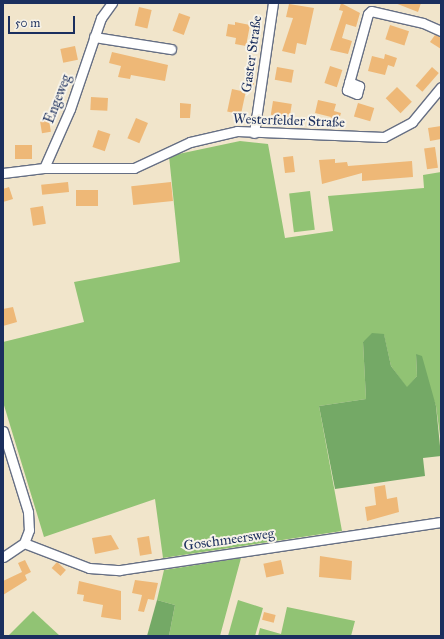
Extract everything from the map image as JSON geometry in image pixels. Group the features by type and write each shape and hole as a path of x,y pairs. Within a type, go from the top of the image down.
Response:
{"street":[{"name":"Engeweg","path":"44,168 70,109 101,18 112,3"},
{"name":"Gaster Straße","path":"254,133 273,3"},
{"path":"349,82 371,12 423,23 441,31"},
{"path":"94,37 171,49"},
{"name":"Westerfelder Straße","path":"3,173 44,168 134,168 190,142 237,131 254,133 384,137 412,122 441,87"},
{"path":"3,431 28,512 29,530 24,543 3,557"},
{"name":"Goschmeersweg","path":"24,543 89,568 120,570 441,522"}],"green space":[{"path":"240,141 268,144 285,238 333,231 328,196 424,188 423,175 441,172 441,444 436,406 416,354 417,376 407,388 391,366 384,335 363,342 366,399 319,406 342,531 163,558 155,499 44,537 3,402 3,342 84,322 74,282 180,262 169,156"},
{"path":"310,191 315,230 294,232 289,194"},
{"path":"372,333 384,334 391,366 407,387 417,376 416,354 422,356 436,406 441,456 423,458 425,476 335,489 319,406 366,399 363,342"},
{"path":"241,558 220,636 169,636 175,605 157,600 164,570"},
{"path":"157,600 175,605 169,636 147,636"},
{"path":"238,600 263,608 255,636 228,636"},
{"path":"287,607 355,621 351,636 258,636 260,628 281,634"},
{"path":"33,611 60,636 8,636"}],"building":[{"path":"341,3 360,13 356,27 346,24 342,38 352,41 348,54 330,50 343,11 339,10"},
{"path":"395,3 421,3 418,12"},
{"path":"289,4 314,8 306,45 297,43 295,54 282,51 293,18 286,17"},
{"path":"139,7 152,10 147,28 135,26"},
{"path":"179,13 190,17 184,35 173,31"},
{"path":"235,22 250,25 246,46 235,44 236,38 226,36 228,24 235,25"},
{"path":"390,25 409,31 404,45 385,39"},
{"path":"435,35 441,37 441,49 430,42"},
{"path":"75,46 78,60 63,63 60,49"},
{"path":"112,52 168,65 165,81 131,75 130,79 118,77 121,66 109,63"},
{"path":"385,54 397,58 394,67 388,65 385,75 368,71 372,56 384,59"},
{"path":"330,66 342,70 337,87 324,83"},
{"path":"277,67 294,70 291,83 275,80"},
{"path":"432,67 439,73 422,92 416,86"},
{"path":"246,72 255,73 254,85 245,84"},
{"path":"397,87 412,102 401,113 386,98"},
{"path":"232,89 246,92 241,114 227,111"},
{"path":"91,97 108,98 107,111 90,110"},
{"path":"318,100 336,104 334,111 341,113 337,126 329,123 331,117 315,113"},
{"path":"273,101 292,104 290,118 271,115"},
{"path":"180,103 191,104 190,118 180,118"},
{"path":"358,103 374,108 370,121 354,116"},
{"path":"136,118 148,123 139,143 127,138"},
{"path":"49,120 51,132 42,133 40,121"},
{"path":"441,126 441,139 430,141 428,128"},
{"path":"98,130 110,134 105,151 92,147"},
{"path":"15,145 32,145 32,159 15,159"},
{"path":"435,147 438,168 427,169 424,149"},
{"path":"293,156 295,172 285,173 283,157"},
{"path":"335,159 335,163 347,162 348,166 412,161 413,177 362,181 362,173 322,184 319,160"},
{"path":"68,182 69,192 42,195 41,185"},
{"path":"171,182 173,201 133,205 131,186"},
{"path":"9,187 13,199 3,202 3,189"},
{"path":"76,190 98,190 98,206 76,206"},
{"path":"43,206 46,224 33,226 30,208"},
{"path":"13,307 17,322 3,326 3,309"},
{"path":"385,485 387,499 397,497 399,512 367,521 365,507 376,505 374,487"},
{"path":"111,535 119,549 95,554 92,538"},
{"path":"149,536 152,554 140,556 137,538"},
{"path":"320,556 352,561 351,580 319,577"},
{"path":"25,560 31,572 25,575 27,580 3,595 3,581 22,572 18,563"},
{"path":"281,560 284,574 266,577 263,564"},
{"path":"57,562 66,570 61,576 52,568"},
{"path":"135,580 158,583 154,600 148,599 144,612 138,611 142,595 132,593"},
{"path":"79,581 121,591 121,620 101,617 103,605 83,601 84,595 77,594"},
{"path":"264,612 276,615 274,623 262,620"}]}
